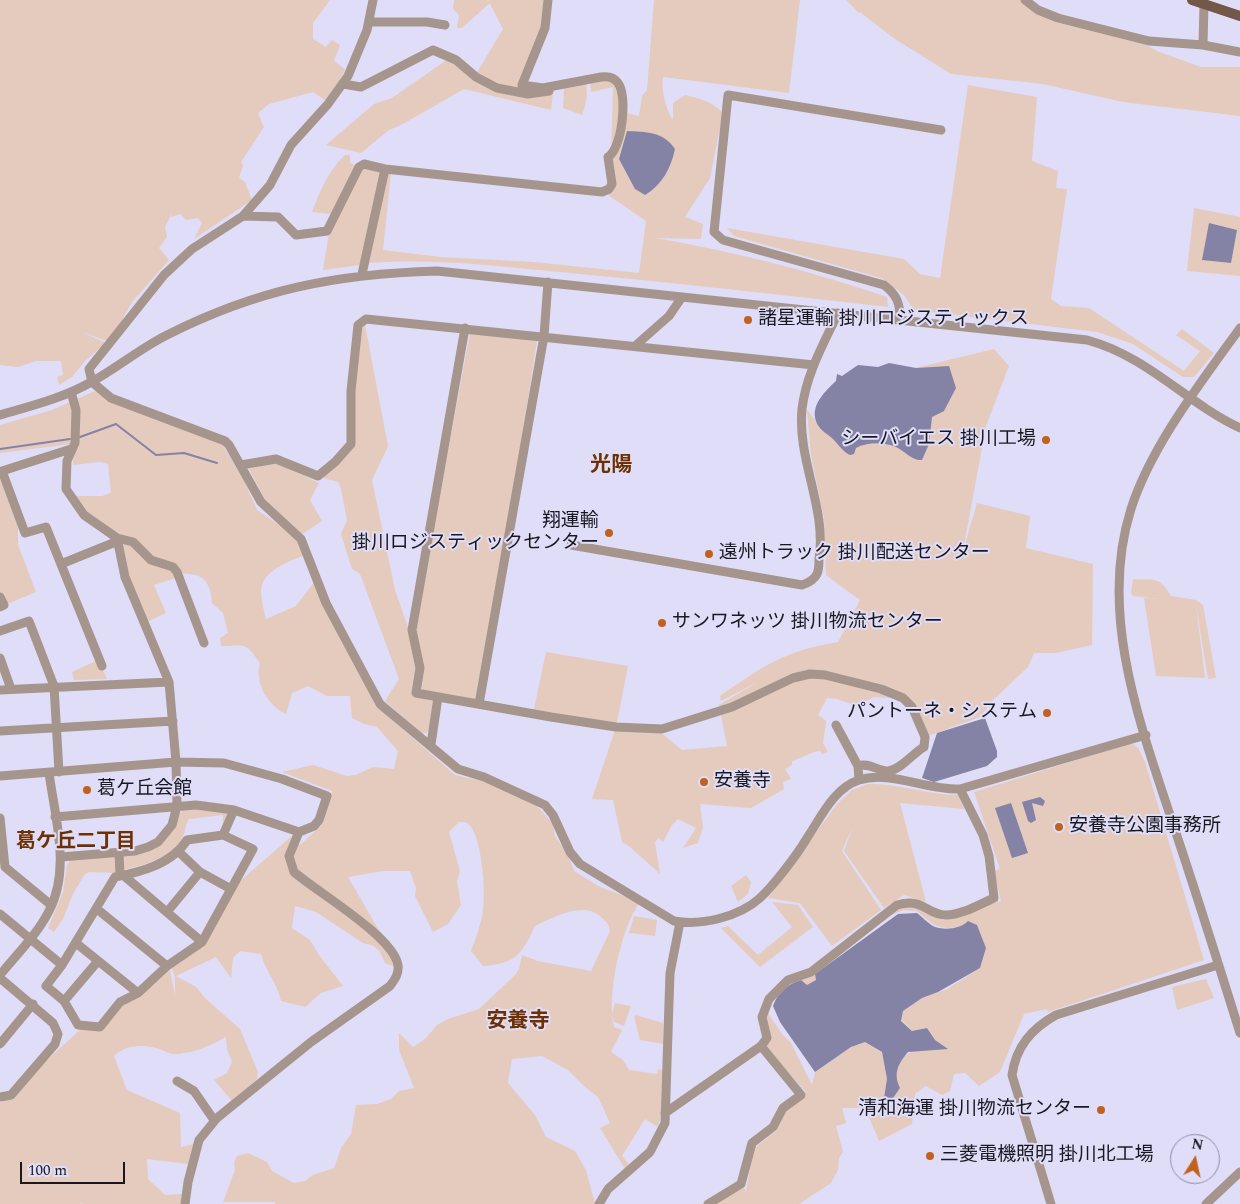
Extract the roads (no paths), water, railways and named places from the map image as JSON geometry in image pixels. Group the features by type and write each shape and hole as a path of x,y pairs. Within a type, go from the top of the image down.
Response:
{"main road":[{"path":"1199,2 1240,16"}],"street":[{"path":"373,0 370,22 360,52 343,84 328,104 291,145 270,185 243,216 192,249 164,275 89,369 92,382 112,398 224,441 266,507 301,539 326,603 378,701 399,722 431,744 458,769 484,777 544,804 553,815 570,852 580,864 674,921 680,922 701,922 723,916 759,898 805,842 838,793 859,780 886,777 942,789 960,789 1146,735"},
{"path":"243,216 278,217 296,235 326,231 359,167 364,164 386,169 602,192 609,189 612,184 608,157 617,144 623,115 620,85 609,76 543,88 522,85 545,28 548,0"},
{"path":"1024,0 1038,10 1058,18 1149,41 1203,46 1240,52"},
{"path":"1199,2 1203,46"},
{"path":"370,22 427,22 445,25"},
{"path":"343,84 361,86 433,50 456,60 476,77 497,88 516,92 544,93 572,83"},
{"path":"900,319 900,302 884,284 722,240 714,232 728,95 941,130"},
{"path":"362,274 386,169"},
{"path":"0,415 71,392 92,382 165,336 216,312 263,295 300,285 362,274 437,271 1087,340 1125,353 1190,396 1218,418 1240,428"},
{"path":"480,704 544,336 548,282"},
{"path":"634,346 669,316 682,297"},
{"path":"571,545 802,585 810,582 817,574 821,534 801,424 802,406 814,364 838,313"},
{"path":"241,465 276,459 318,476 335,462 351,444 353,437 351,390 358,325 366,319 814,364"},
{"path":"466,328 412,630 420,668 416,693 616,727 662,729 732,706 793,678 810,674 825,675 881,689 902,698 912,706 925,737 924,747 894,769 887,771 865,764 858,766"},
{"path":"1240,328 1190,396 1135,498 1124,533 1120,564 1119,605 1127,668 1146,735 1240,1033"},
{"path":"71,392 76,410 75,443 71,449 65,474 66,489 84,515 117,540 133,542 152,560 173,567 177,572 204,643"},
{"path":"71,449 2,471 26,533 46,527 102,666"},
{"path":"61,564 117,540"},
{"path":"61,857 135,852 158,842 172,825 177,806 176,762 169,682 125,577 117,540"},
{"path":"0,597 4,605 0,607"},
{"path":"0,631 28,621 54,686 59,772"},
{"path":"0,658 11,689"},
{"path":"0,690 169,682"},
{"path":"431,744 438,697"},
{"path":"0,731 173,721"},
{"path":"836,725 858,766 859,780"},
{"path":"0,776 176,762 224,763 282,778 327,796 319,820 314,826 300,832 234,810 196,805 55,817"},
{"path":"0,1096 11,1095 56,1044 58,1034 53,1023 0,976 51,906 60,880 61,857 49,773"},
{"path":"665,1113 761,1046 768,1038 762,1017 769,999 788,980 811,972 898,905 913,902 945,915 953,914 994,898 989,856 983,835 960,789"},
{"path":"224,835 234,810"},
{"path":"0,818 5,867 51,906"},
{"path":"185,1204 188,1182 199,1140 214,1120 311,1042 390,986 398,975 396,960 374,932 294,872 289,856 300,832"},
{"path":"224,835 253,849 202,942 168,966 138,993 120,1002 100,1028 78,1025 64,1001 46,986 76,943 115,877 157,865 180,852 187,840 224,835"},
{"path":"119,852 121,876 202,942"},
{"path":"180,852 200,872 231,889"},
{"path":"167,912 200,872"},
{"path":"97,909 168,966"},
{"path":"0,914 62,965"},
{"path":"599,1204 608,1189 650,1152 665,1123 670,973 680,922"},
{"path":"76,943 138,993"},
{"path":"64,1001 98,961"},
{"path":"1051,1204 1012,1076 1015,1059 1021,1046 1041,1023 1056,1015 1218,965"},
{"path":"0,1044 33,1004"},
{"path":"708,1204 741,1184 752,1143 773,1127 783,1108 801,1095 761,1046"},
{"path":"177,1081 194,1092 214,1120"},
{"path":"1206,1204 1240,1172"}],"water":[{"path":"627,131 647,132 660,136 675,149 665,175 645,195 635,189 619,159"},
{"path":"1209,223 1237,230 1231,263 1202,260"},
{"path":"889,363 916,368 949,366 956,388 944,411 932,417 929,444 922,460 918,460 891,445 881,444 860,446 856,448 854,454 850,455 821,429 816,421 815,408 822,396 836,381 837,374 842,376 858,365 878,367"},
{"path":"985,718 997,751 997,757 987,766 934,782 922,778 937,733"},
{"path":"1040,797 1045,801 1043,806 1032,803 1036,820 1031,823 1028,821 1022,802"},
{"path":"1011,803 1028,853 1012,858 995,808"},
{"path":"917,913 937,928 947,929 961,926 968,921 977,925 986,948 980,968 938,992 922,998 903,1011 901,1021 912,1031 927,1028 935,1040 948,1049 908,1052 898,1069 897,1078 900,1088 893,1098 884,1098 887,1079 882,1052 865,1042 851,1047 815,1072 780,1022 773,1006 778,997 784,989 796,982 801,980 807,985 816,980 815,974 898,914"}],"waterway":[{"path":"80,437 116,424 156,455 184,453 217,463"},
{"path":"0,449 70,439"}],"place":[{"name":"諸星運輸 掛川ロジスティックス","path":"748,320"},
{"name":"シーバイエス 掛川工場","path":"1046,440"},
{"name":"翔運輸 掛川ロジスティックセンター","path":"609,533"},
{"name":"遠州トラック 掛川配送センター","path":"709,554"},
{"name":"サンワネッツ 掛川物流センター","path":"662,623"},
{"name":"パントーネ・システム","path":"1047,713"},
{"name":"安養寺","path":"704,782"},
{"name":"葛ケ丘会館","path":"87,790"},
{"name":"安養寺公園事務所","path":"1059,827"},
{"name":"清和海運 掛川物流センター","path":"1101,1110"},
{"name":"三菱電機照明 掛川北工場","path":"930,1156"}],"district":[{"name":"光陽","path":"611,467"},
{"name":"葛ケ丘二丁目","path":"76,843"},
{"name":"安養寺","path":"518,1023"}]}
